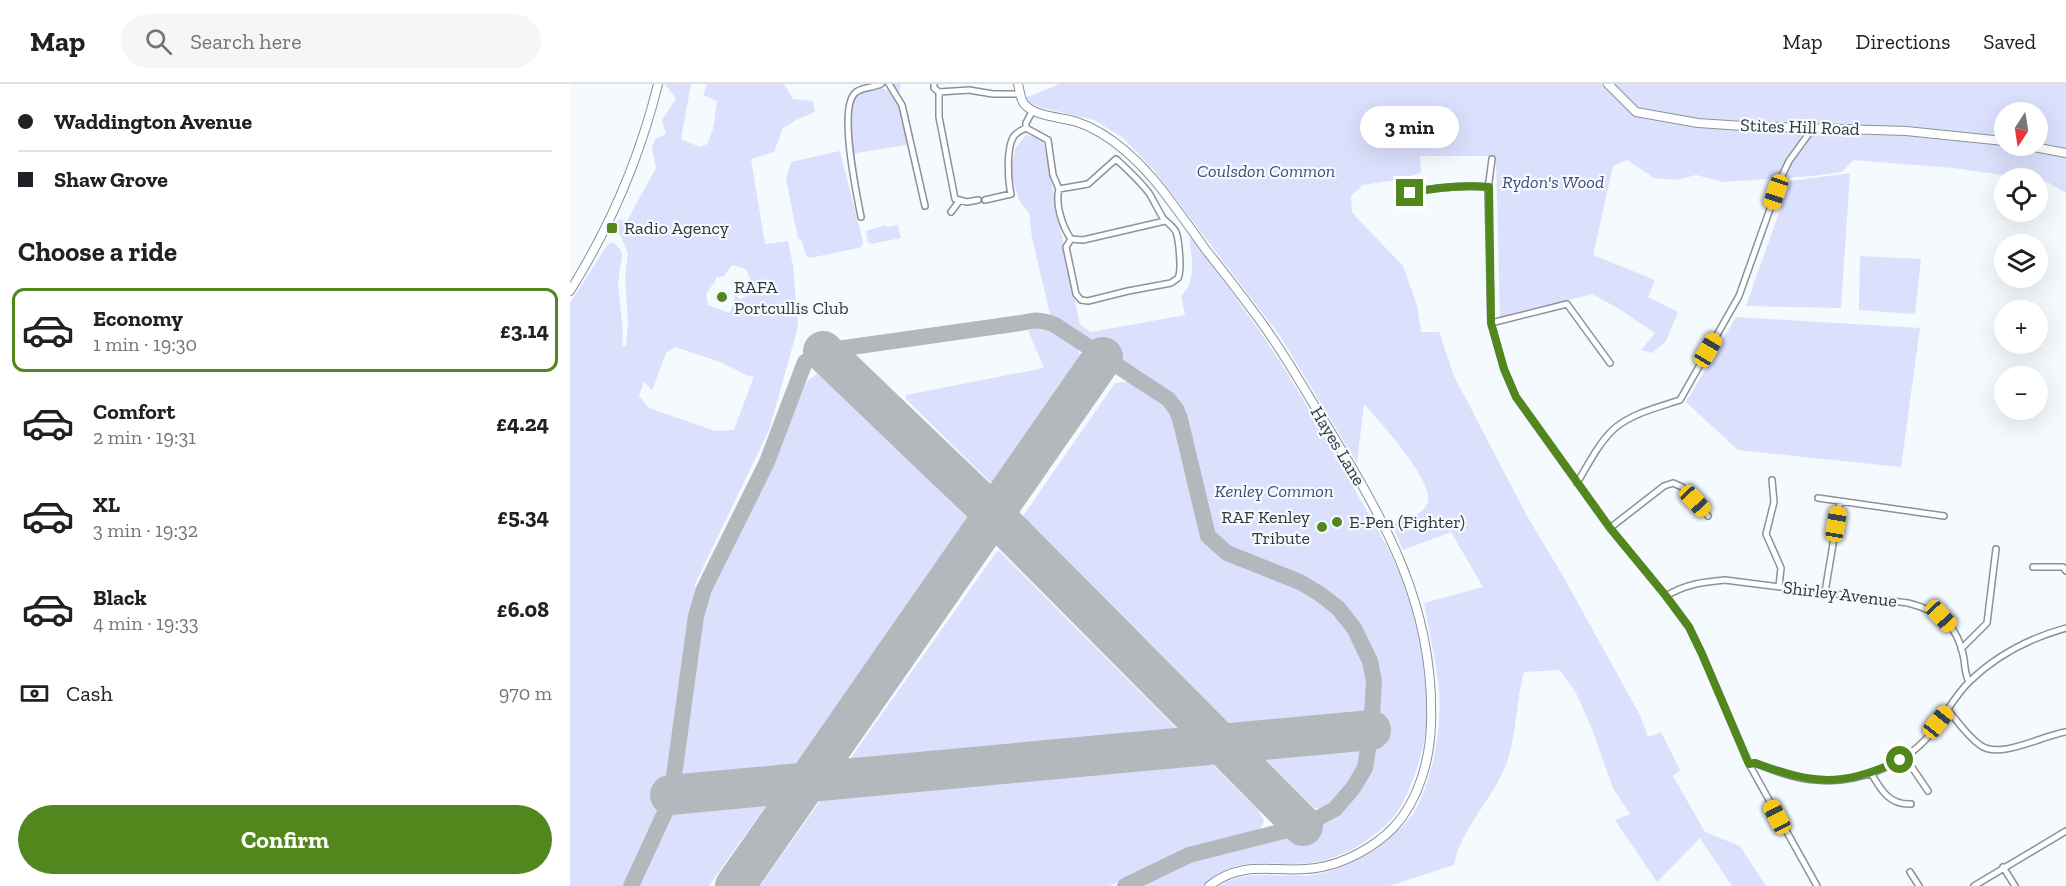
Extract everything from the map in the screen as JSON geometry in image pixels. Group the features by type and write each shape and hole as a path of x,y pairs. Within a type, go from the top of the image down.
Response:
{"street":[{"path":"570,291 607,227 628,178 658,84"},
{"path":"861,218 848,131 850,103 853,95 858,91 881,84"},
{"path":"889,84 902,105 925,206"},
{"path":"934,84 934,88 939,92 969,90 993,94 1020,94"},
{"path":"1018,84 1022,102 1033,110 1026,123 1026,128"},
{"name":"Stites Hill Road","path":"1608,84 1636,112 1698,123 1906,131 1994,140"},
{"path":"939,92 939,117 956,199 967,202 978,200"},
{"name":"Hayes Lane","path":"1033,110 1079,123 1103,135 1136,162 1170,200 1272,336 1345,457 1398,552 1416,601 1423,630 1431,674 1431,737 1427,761 1419,786 1395,826 1359,852 1338,862 1316,868 1239,870 1219,878 1209,886"},
{"path":"1026,128 1048,140 1053,174 1059,189 1057,196 1064,228 1071,239"},
{"path":"985,200 1011,194 1007,175 1012,140 1015,134 1026,128"},
{"path":"1577,483 1615,429 1638,415 1680,400 1739,296 1781,178 1789,161 1813,128"},
{"path":"2048,150 2066,153"},
{"path":"1059,189 1088,184 1116,159 1133,174 1150,195 1165,220 1175,230 1181,263 1178,278 1171,283 1088,301 1081,300 1077,294 1066,247 1071,239"},
{"path":"1492,159 1489,187 1491,323 1504,369 1516,397 1610,528 1689,627 1749,764 1817,886"},
{"path":"1410,193 1465,185 1489,187"},
{"path":"951,212 960,200"},
{"path":"1071,239 1083,240 1165,220"},
{"path":"1491,323 1567,304 1610,363"},
{"path":"1772,480 1774,502 1766,534 1781,568 1779,586"},
{"path":"1610,528 1664,486 1674,483 1682,487 1708,516"},
{"path":"1818,498 1944,516"},
{"path":"1825,592 1840,502"},
{"path":"1961,649 1987,623 1996,549"},
{"path":"2033,567 2063,567 2066,571"},
{"name":"Shirley Avenue","path":"1666,596 1681,587 1698,582 1725,580 1908,603 1929,608 1941,616 1953,629 1961,649 1965,674 1969,682"},
{"path":"1749,764 1755,763 1815,780 1846,779 1871,773 1905,757 1927,738 1969,682 1992,663 2033,639 2066,628"},
{"path":"1948,710 1982,747 1994,750 2066,732"},
{"path":"1905,757 1928,791"},
{"path":"1871,773 1884,793 1895,802 1902,805 1911,804"},
{"path":"1974,886 2066,831"},
{"path":"2003,867 2015,886"},
{"path":"1910,872 1919,886"}],"green space":[{"path":"665,84 691,84 681,139 700,147 707,144 713,129 717,101 703,95 707,84 784,84 793,99 813,101 815,112 783,128 774,152 751,159 765,244 788,241 793,265 798,327 769,430 694,586 700,587 691,615 668,781 650,835 627,886 570,886 570,303 608,244 613,242 622,255 618,284 623,333 622,347 626,346 628,323 625,277 628,253 620,235 610,231 618,220 627,221 656,168 652,148 655,139 666,134 662,120 676,99","holes":["732,265 746,269 750,279 745,288 745,297 740,299 735,295 730,313 708,305 706,294 716,277 724,276","675,347 723,363 748,376 754,376 734,430 715,431 649,408 639,396 644,381 652,391 666,353"]},
{"path":"891,84 901,84 898,96 911,144 851,154 848,131 853,95 879,86 896,95"},
{"name":"Coulsdon Common","path":"1060,84 2066,84 2066,193 2048,183 2048,168 1994,168 1994,174 1954,168 1853,160 1842,172 1723,182 1696,175 1676,180 1654,178 1627,160 1613,166 1593,255 1655,280 1648,297 1678,312 1666,341 1652,353 1641,350 1655,333 1592,294 1500,318 1496,156 1420,156 1421,173 1363,185 1351,196 1352,212 1403,266 1417,305 1421,332 1439,332 1454,376 1527,516 1640,715 1648,737 1661,732 1680,770 1673,776 1705,832 1740,846 1766,886 1732,886 1700,838 1657,882 1615,820 1630,814 1613,788 1591,726 1575,691 1560,670 1524,672 1513,738 1503,773 1464,837 1454,865 1389,886 1219,886 1230,880 1253,875 1301,876 1332,870 1360,859 1377,849 1406,822 1413,814 1426,786 1435,753 1439,720 1438,678 1424,603 1483,587 1451,532 1403,550 1392,524 1416,515 1427,504 1428,495 1416,468 1364,404 1357,463 1280,336 1153,169 1123,138 1094,120 1029,103 1025,98"},
{"name":"Kenley Common","path":"1026,135 1043,140 1080,325 1091,332 1185,315 1181,296 1192,275 1189,235 1250,317 1284,368 1378,530 1406,588 1417,631 1427,694 1423,747 1409,789 1396,814 1371,837 1342,854 1309,863 1240,865 1227,869 1203,886 1134,886 1189,859 1295,834 1337,813 1355,792 1369,769 1378,681 1368,646 1357,626 1341,606 1301,578 1229,549 1211,532 1180,407 1170,396 1051,318 1032,238 1029,213 1020,202 1010,173 1015,149"},
{"path":"840,151 863,242 858,248 810,258 806,255 801,239 798,239 786,179 791,162"},
{"path":"1850,173 1841,308 1746,306 1790,181"},
{"path":"885,225 886,227 898,225 901,238 871,244 868,242 866,231"},
{"path":"1860,256 1921,259 1915,314 1859,310"},
{"path":"1736,317 1920,328 1901,467 1738,450 1686,402"},
{"path":"1044,325 1074,344 1080,355 1079,362 993,485 906,399 906,395 1044,368 1027,328"},
{"path":"817,374 825,375 968,519 709,886 637,886 674,804 704,602 783,439 807,381"},
{"path":"1130,382 1171,412 1198,529 1209,547 1245,567 1288,583 1312,595 1338,616 1355,641 1368,685 1364,747 1358,770 1340,797 1328,807 1313,807 1023,516 1115,383"},
{"path":"998,550 1258,810 1264,821 1260,828 1251,835 1186,849 1109,886 760,886"}],"taxiway":[{"path":"631,886 668,806 696,616 704,589 767,462 805,362 823,351 1030,321 1055,325 1168,399 1180,419 1208,536 1227,553 1300,582 1338,608 1354,628 1370,661 1374,681 1371,730 1365,768 1353,788 1335,809 1303,826 1189,855 1125,886"}],"runway":[{"path":"823,351 994,515 1303,826"},
{"path":"735,886 1103,357"},
{"path":"670,795 1371,730"}],"place":[{"name":"Radio Agency","path":"612,228"},
{"name":"RAFA Portcullis Club","path":"722,297"},
{"name":"E-Pen (Fighter)","path":"1337,522"},
{"name":"RAF Kenley Tribute","path":"1322,527"}],"route":[{"path":"1410,193 1437,187 1465,185 1489,187 1491,323 1504,369 1516,397 1610,528 1689,627 1749,764 1755,763 1798,777 1829,781 1864,776 1900,760"}],"park label":[{"name":"Rydon's Wood","path":"1553,182"}]}
